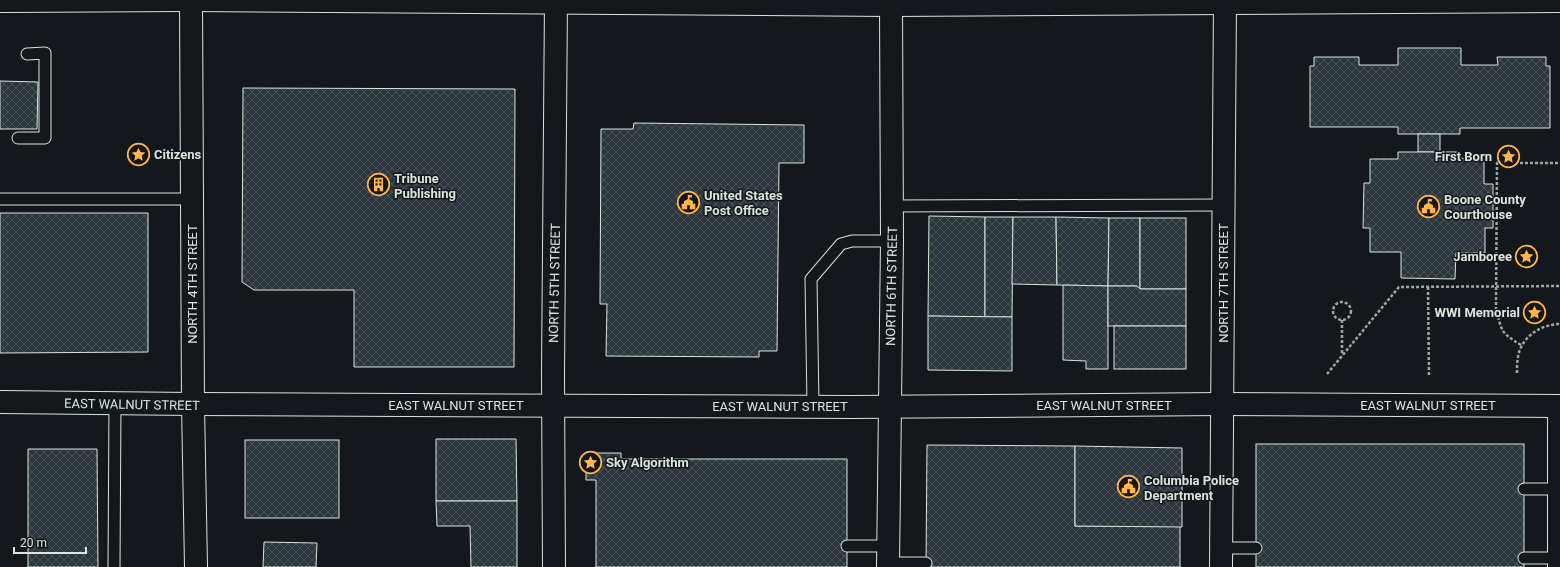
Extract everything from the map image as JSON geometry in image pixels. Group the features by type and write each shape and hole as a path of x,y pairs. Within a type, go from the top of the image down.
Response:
{"street":[{"path":"0,2 191,0 891,5 1560,1"},
{"name":"NORTH 4TH STREET","path":"191,0 193,404 196,567"},
{"name":"NORTH 5TH STREET","path":"554,567 553,405 557,2"},
{"name":"NORTH 7TH STREET","path":"1221,557 1225,2"},
{"name":"NORTH 6TH STREET","path":"888,559 892,242 891,5"},
{"name":"EAST WALNUT STREET","path":"0,402 115,404 813,406 1221,404 1559,406"},
{"path":"1559,406 1559,563"}],"lane":[{"path":"18,138 45,138 45,53 27,54"},
{"path":"0,199 192,199"},
{"path":"892,206 1223,205"},
{"path":"813,406 811,279 841,244 852,241 892,242"},
{"path":"114,567 115,404"},
{"path":"1524,489 1559,489"},
{"path":"847,546 888,559 926,563"},
{"path":"1221,557 1256,548"},
{"path":"1524,558 1559,563"}],"path":[{"path":"1522,345 1505,336 1501,328 1496,308 1497,163 1560,162"},
{"path":"1327,374 1399,287 1560,286"},
{"path":"1428,287 1429,377"},
{"path":"1343,303 1348,306 1350,314 1347,318 1342,320 1336,318 1334,311 1336,305 1343,303"},
{"path":"1342,320 1342,356"},
{"path":"1517,373 1518,356 1522,345 1528,337 1547,325 1560,324"}],"building":[{"path":"1398,48 1461,48 1461,65 1498,65 1497,57 1546,57 1546,66 1550,66 1550,128 1460,128 1460,134 1398,134 1398,127 1310,127 1310,66 1314,66 1314,57 1359,57 1359,65 1398,65"},
{"path":"0,81 38,82 37,129 0,129"},
{"name":"Tribune Publishing","path":"243,88 515,89 514,367 354,367 354,290 254,290 242,282"},
{"name":"United States Post Office","path":"634,123 804,125 804,163 779,163 777,351 759,351 759,357 606,356 607,304 600,304 601,129 633,129"},
{"path":"1418,134 1440,134 1440,152 1418,152"},
{"name":"Boone County Courthouse","path":"1398,152 1457,152 1457,158 1484,159 1484,184 1493,184 1493,228 1485,228 1485,253 1456,253 1455,279 1401,278 1401,252 1370,252 1370,228 1363,228 1364,183 1370,183 1370,159 1398,159"},
{"path":"0,213 148,213 148,352 0,353"},
{"path":"929,216 985,217 985,317 928,316"},
{"path":"985,217 1013,217 1012,317 985,317"},
{"path":"1013,217 1056,217 1057,285 1012,284"},
{"path":"1056,217 1109,218 1108,286 1057,285"},
{"path":"1109,218 1140,218 1140,289 1137,286 1108,286"},
{"path":"1140,218 1186,218 1186,289 1140,289"},
{"path":"1063,285 1108,286 1108,369 1086,369 1086,361 1063,360"},
{"path":"1108,286 1137,286 1140,289 1186,289 1186,326 1108,326"},
{"path":"928,316 1012,317 1012,371 928,370"},
{"path":"1114,326 1186,326 1186,369 1114,369"},
{"path":"436,439 516,439 517,501 436,501"},
{"path":"245,440 339,440 339,518 245,518"},
{"path":"1256,444 1524,444 1524,567 1256,567"},
{"path":"927,445 1075,446 1075,526 1180,526 1180,567 926,567"},
{"name":"Columbia Police Department","path":"1075,446 1182,448 1182,527 1075,526"},
{"path":"28,449 97,449 98,567 28,567"},
{"path":"586,453 621,453 621,459 847,459 847,567 596,567 596,480 586,480"},
{"path":"436,501 517,501 517,567 471,567 470,526 437,526"},
{"path":"264,542 317,543 316,567 263,567"}],"place":[{"name":"Citizens","path":"138,154"},
{"name":"First Born","path":"1508,156"},
{"name":"Tribune Publishing","path":"378,185"},
{"name":"United States Post Office","path":"689,202"},
{"name":"Boone County Courthouse","path":"1428,206"},
{"name":"Jamboree","path":"1527,256"},
{"name":"WWI Memorial","path":"1535,312"},
{"name":"Sky Algorithm","path":"591,462"},
{"name":"Columbia Police Department","path":"1128,487"}]}
